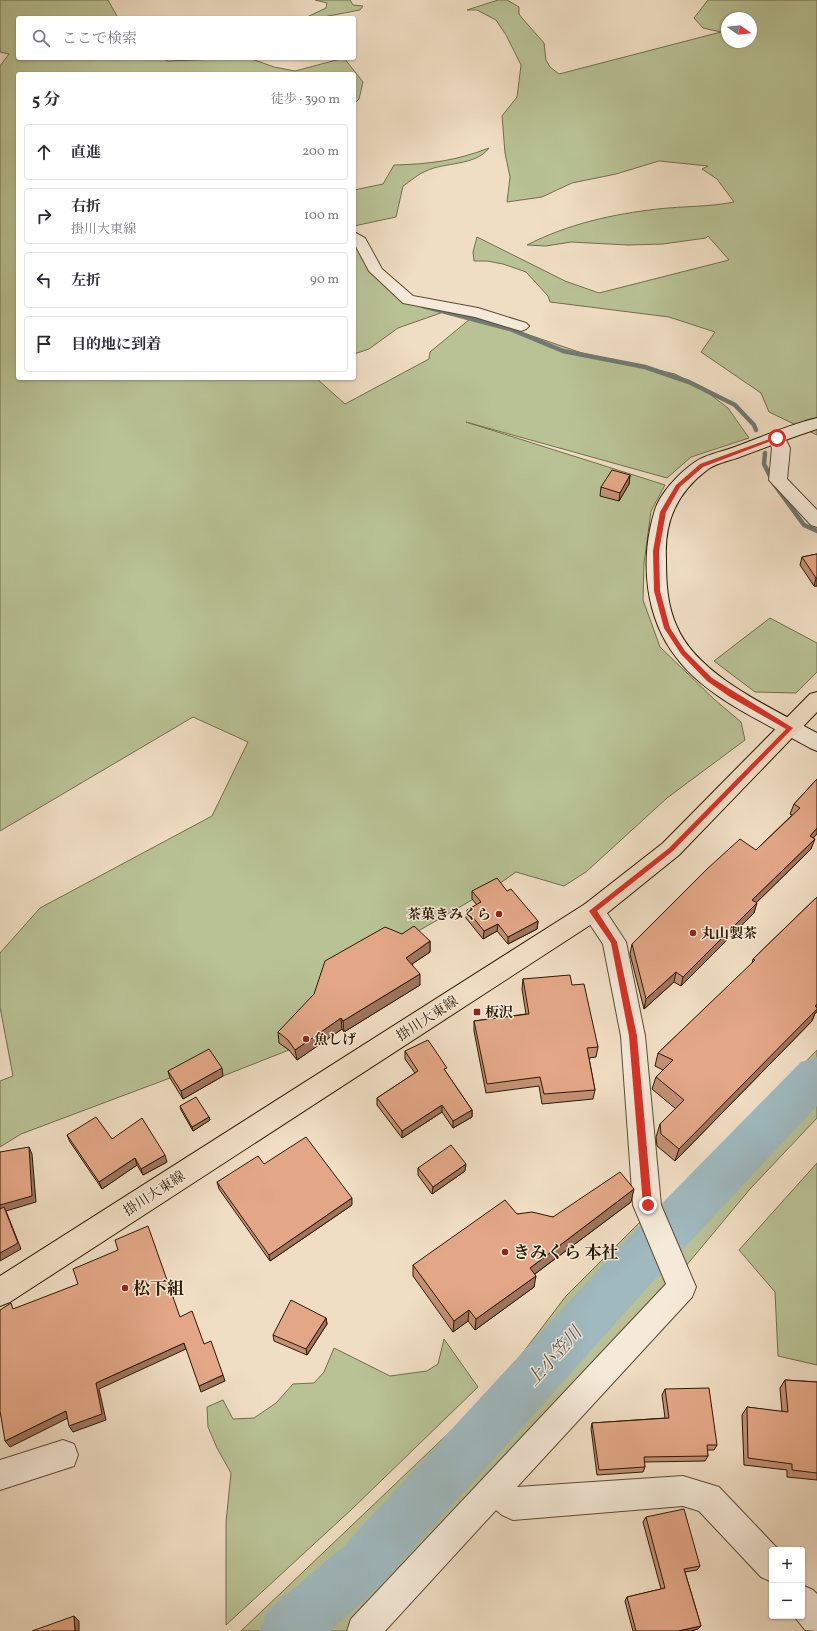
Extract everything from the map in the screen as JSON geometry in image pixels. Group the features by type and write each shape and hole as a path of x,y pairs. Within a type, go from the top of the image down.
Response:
{"main road":[{"name":"掛川大東線","path":"0,1292 593,911 671,850 817,699"}],"street":[{"path":"356,238 360,241 376,271 408,300 478,313 521,326"},
{"path":"817,423 702,466 678,486 663,512 656,551 657,591 667,628 683,653 710,680 732,695 817,743"},
{"path":"777,438 781,448 778,480 817,521"},
{"path":"363,1631 682,1287 671,1265 648,1205 633,1036 614,942 593,911"},
{"path":"0,1475 63,1455"},
{"path":"494,1488 513,1504 683,1491 708,1498 769,1563"},
{"path":"805,1604 817,1618"}],"green space":[{"path":"0,0 108,0 117,16 16,16 16,60 255,60 274,67 295,71 336,60 346,60 355,72 16,72 16,380 318,380 345,404 429,359 430,352 470,319 503,326 582,353 675,374 702,388 728,408 749,438 691,457 667,478 466,422 665,485 651,511 644,563 643,600 660,647 715,700 741,722 745,740 667,798 586,872 564,886 516,872 496,886 401,941 318,995 280,1043 289,1050 223,1076 170,1078 21,1134 0,1147 0,1081 13,1076 0,1007 0,953 40,908 212,816 248,742 193,717 0,831 0,66 9,54 0,52"},
{"path":"315,0 350,0 353,5 363,6 360,10 328,16 309,16 326,8 327,3"},
{"path":"498,0 507,0 519,7 519,14 544,43 546,60 550,67 559,74 721,32 703,28 694,18 708,0 817,0 817,435 769,412 761,393 701,352 715,332 669,317 550,302 548,296 526,272 503,264 487,261 474,261 473,252 477,237 565,281 599,293 729,260 708,236 706,238 663,244 628,245 571,242 546,246 527,245 558,231 608,217 658,209 716,205 734,202 717,179 702,169 708,166 659,161 616,174 572,183 542,197 507,202 510,177 505,153 502,116 517,97 521,65 506,35 496,20 477,10 467,10"},
{"path":"356,73 363,82 359,99 356,102"},
{"path":"489,148 483,154 468,161 433,168 423,172 403,186 396,217 356,226 356,190 383,184 394,165 442,161"},
{"path":"356,236 376,271 408,300 452,309 398,328 369,349 356,353"},
{"path":"770,618 817,643 817,672 796,693 755,692 714,661"},
{"path":"817,1050 817,1118 750,1189 666,1290 349,1631 241,1631 496,1388 566,1296 639,1223 680,1193"},
{"path":"817,1163 817,1365 778,1356 775,1292 739,1250"},
{"path":"444,1339 478,1387 352,1509 226,1625 226,1522 231,1473 217,1448 208,1427 207,1407 223,1400 233,1419 254,1418 276,1403 293,1384 314,1383 324,1372 334,1348 390,1376 427,1371 438,1364"}],"building":[{"path":"612,470 630,475 620,493 601,487"},
{"path":"817,554 817,578 816,578 802,557"},
{"path":"817,779 817,828 810,836 815,839 752,900 757,903 683,977 676,972 646,999 632,944 707,869 740,839 756,850 800,808 794,804"},
{"name":"茶菓きみくら","path":"497,878 507,891 511,889 538,921 508,937 498,924 484,931 467,910 481,902 472,891"},
{"path":"817,897 817,1004 815,1006 817,1009 679,1149 661,1134 660,1124 684,1100 656,1077 673,1060 658,1053 755,960 753,959"},
{"path":"414,926 430,941 406,958 420,974 343,1021 341,1018 295,1050 288,1040 278,1032 314,994 325,961 385,927 402,934"},
{"path":"570,975 572,985 584,984 598,1047 587,1048 595,1090 544,1094 540,1077 487,1084 474,1021 529,1014 523,979"},
{"path":"428,1040 447,1068 444,1069 472,1110 453,1121 442,1105 402,1131 377,1098 418,1071 405,1051"},
{"path":"209,1049 222,1068 181,1091 168,1071"},
{"path":"196,1097 209,1117 192,1127 180,1106"},
{"path":"96,1117 112,1139 142,1118 165,1155 141,1169 135,1158 99,1182 67,1135"},
{"path":"306,1137 352,1198 269,1255 217,1182 258,1156 264,1164"},
{"path":"451,1145 466,1164 433,1187 418,1168"},
{"path":"29,1147 32,1196 0,1205 0,1152"},
{"name":"きみくら 本社","path":"620,1172 634,1189 530,1268 536,1276 476,1319 469,1310 454,1321 413,1265 505,1200 517,1214 532,1212 553,1217"},
{"path":"4,1207 18,1243 0,1253 0,1209"},
{"path":"148,1226 180,1317 192,1311 204,1344 211,1341 223,1375 199,1386 184,1343 96,1383 102,1414 69,1426 66,1411 5,1441 0,1411 0,1310 11,1303 13,1309 78,1284 73,1269 118,1250 115,1240"},
{"path":"291,1300 326,1318 306,1349 273,1335"},
{"path":"785,1380 817,1382 817,1473 792,1470 792,1464 748,1458 747,1407 788,1412"},
{"path":"709,1388 717,1445 707,1445 708,1456 644,1457 645,1467 599,1470 592,1423 669,1418 665,1389"},
{"path":"684,1509 700,1566 684,1569 701,1626 678,1631 636,1631 627,1597 665,1588 646,1517"},
{"path":"74,1616 75,1631 32,1631"}],"waterway":[{"path":"423,306 510,329 563,351 645,367 689,382 735,405 754,425 756,430"},
{"path":"765,453 764,464 774,484 804,525 817,531"},
{"name":"上小笠川","path":"287,1631 363,1565 640,1260 817,1076"}],"place":[{"name":"茶菓きみくら","path":"499,914"},
{"name":"丸山製茶","path":"693,933"},
{"name":"板沢","path":"477,1012"},
{"name":"魚しげ","path":"306,1039"},
{"name":"きみくら 本社","path":"505,1252"},
{"name":"松下組","path":"125,1288"}],"route":[{"path":"648,1205 633,1036 614,942 602,922 593,911 671,850 790,728 732,695 710,680 683,653 667,628 657,591 656,551 663,512 678,486 702,466 777,438"}]}
